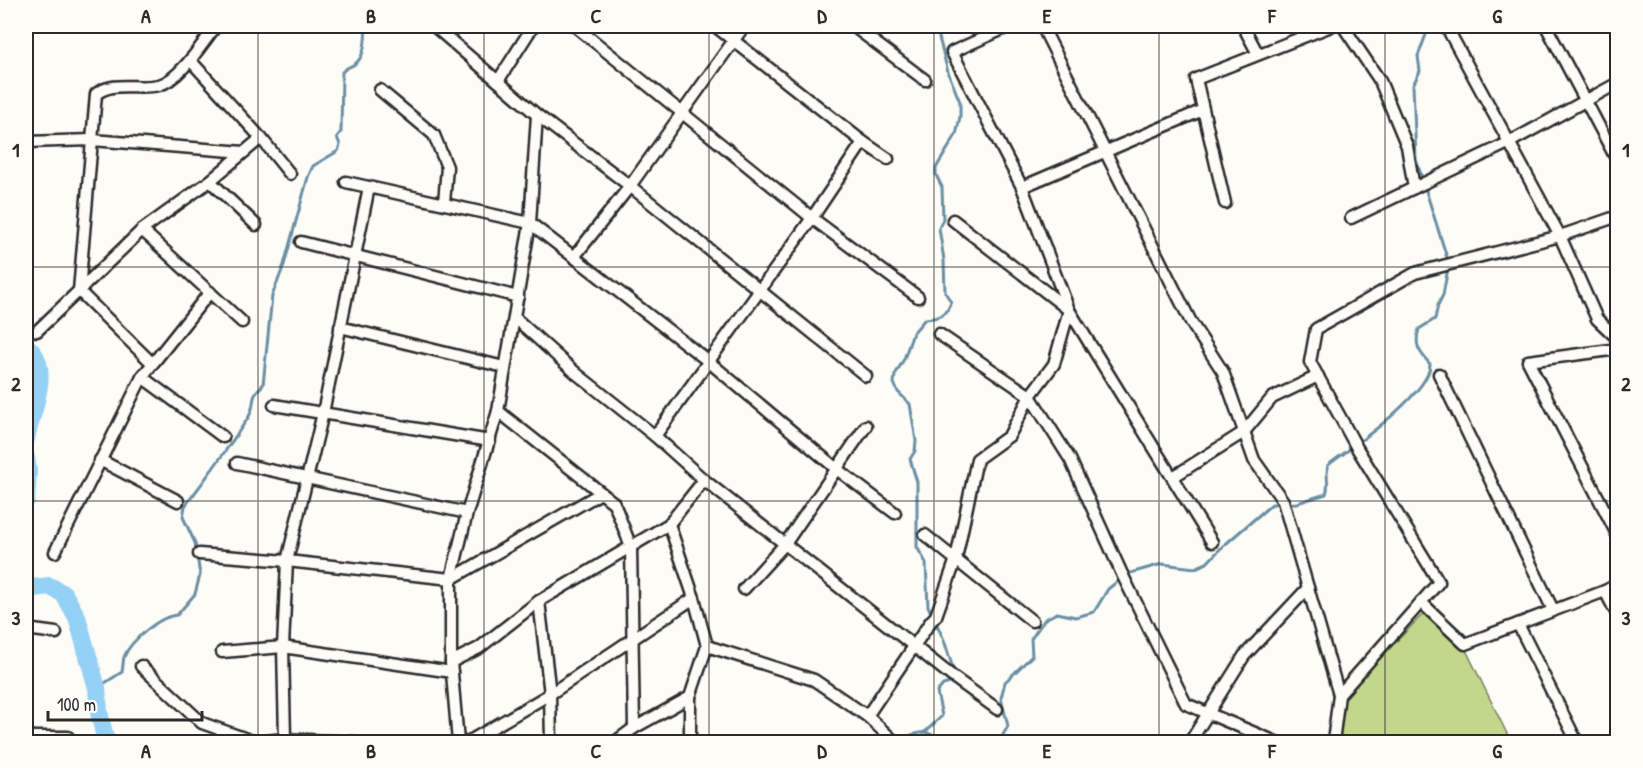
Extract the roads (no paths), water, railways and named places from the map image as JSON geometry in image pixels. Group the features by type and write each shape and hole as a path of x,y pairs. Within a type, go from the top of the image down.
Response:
{"street":[{"path":"78,291 96,94 105,87 159,85 169,81 190,60 216,26"},
{"path":"434,26 537,115 630,186 866,375"},
{"path":"498,81 533,26"},
{"path":"575,26 812,218 918,297"},
{"path":"715,26 888,159"},
{"path":"574,257 630,186 744,26"},
{"path":"853,26 925,80"},
{"path":"1010,26 952,52 1022,187 1069,310 1212,542"},
{"path":"1042,26 1192,324 1223,372 1254,460 1284,504 1339,695 1333,742"},
{"path":"1243,26 1258,54"},
{"path":"1225,203 1196,79 1331,26"},
{"path":"1343,26 1380,81 1421,185"},
{"path":"1446,26 1560,236 1597,319 1617,339"},
{"path":"1546,26 1617,162"},
{"path":"190,60 261,138 290,174"},
{"path":"1351,218 1509,143 1617,83"},
{"path":"380,90 434,135 447,167 444,203"},
{"path":"1022,187 1203,110"},
{"path":"458,742 452,667 451,579 467,513 498,411 530,223 537,115"},
{"path":"37,331 142,230 210,181 261,138"},
{"path":"26,142 92,140 244,152"},
{"path":"655,436 812,218 863,141"},
{"path":"210,181 256,225"},
{"path":"346,182 530,223 708,361 838,470 896,513"},
{"path":"285,739 283,647 287,561 322,413 369,187"},
{"path":"1339,695 1439,582 1356,445 1310,362 1316,329 1415,273 1560,236 1617,216"},
{"path":"953,220 1069,310"},
{"path":"142,230 242,322"},
{"path":"301,242 518,297"},
{"path":"78,291 152,363"},
{"path":"55,552 142,377 210,292"},
{"path":"867,716 933,619 956,559 977,459 1009,436 1030,396 1054,364 1069,310"},
{"path":"515,318 577,374 655,436 704,480 997,709"},
{"path":"340,327 504,367"},
{"path":"939,334 1030,396 1070,459 1123,577 1186,704 1276,742"},
{"path":"1617,349 1528,361 1617,536"},
{"path":"1439,374 1553,610"},
{"path":"1173,477 1244,432 1272,398 1318,376"},
{"path":"142,377 223,437"},
{"path":"274,405 490,441"},
{"path":"498,411 614,503 631,547 634,728"},
{"path":"744,589 785,544 838,470 866,426"},
{"path":"100,460 178,501"},
{"path":"237,463 467,513"},
{"path":"222,652 283,647 452,667 539,601 669,524 704,480"},
{"path":"200,554 451,579 601,493"},
{"path":"669,524 694,598 707,646 690,697 690,742"},
{"path":"925,535 1032,621"},
{"path":"1421,602 1465,644 1605,591 1617,584"},
{"path":"1190,742 1244,656 1308,588"},
{"path":"1605,591 1617,616"},
{"path":"468,742 550,694 694,598"},
{"path":"539,601 550,694 551,742"},
{"path":"1518,624 1577,742"},
{"path":"26,629 56,633"},
{"path":"707,646 814,680 867,716 894,741"},
{"path":"141,666 202,723 256,742 285,739 353,742"},
{"path":"615,742 634,728 690,697"},
{"path":"26,737 68,737"}],"waterway":[{"path":"97,688 122,672 124,657 139,637 162,620 177,615 195,594 200,575 195,543 183,517 185,506 248,418 254,397 263,385 272,296 284,265 313,166 338,151 340,145 337,137 341,132 342,72 359,61 364,46 366,26"},
{"path":"936,26 948,72 960,102 960,117 956,135 936,168 936,175 942,187 943,219 939,228 944,260 945,292 951,302 944,313 938,317 925,319 913,333 904,359 895,375 894,383 898,392 910,404 916,441 915,451 910,459 917,482 917,547 926,563 928,606 944,640 955,675"},
{"path":"1427,26 1418,56 1420,71 1413,85 1416,159 1448,261"},
{"path":"999,742 1008,726 1001,698 1005,682 1032,656 1031,639 1045,619 1057,613 1076,617 1094,612 1108,589 1127,574 1162,564 1195,568 1207,563 1272,504 1297,503 1326,494 1328,465 1388,419 1418,390 1427,376 1430,364 1418,348 1419,329 1435,319 1443,295 1448,268"},
{"path":"26,346 39,365 40,377 36,403 26,439"},
{"path":"26,457 28,471 26,500"},
{"path":"26,589 49,586 64,594 77,617 97,688 99,712 106,742"},
{"path":"910,742 911,735 925,732 942,716 937,692 943,685 954,682"},
{"path":"925,732 949,742"}]}
